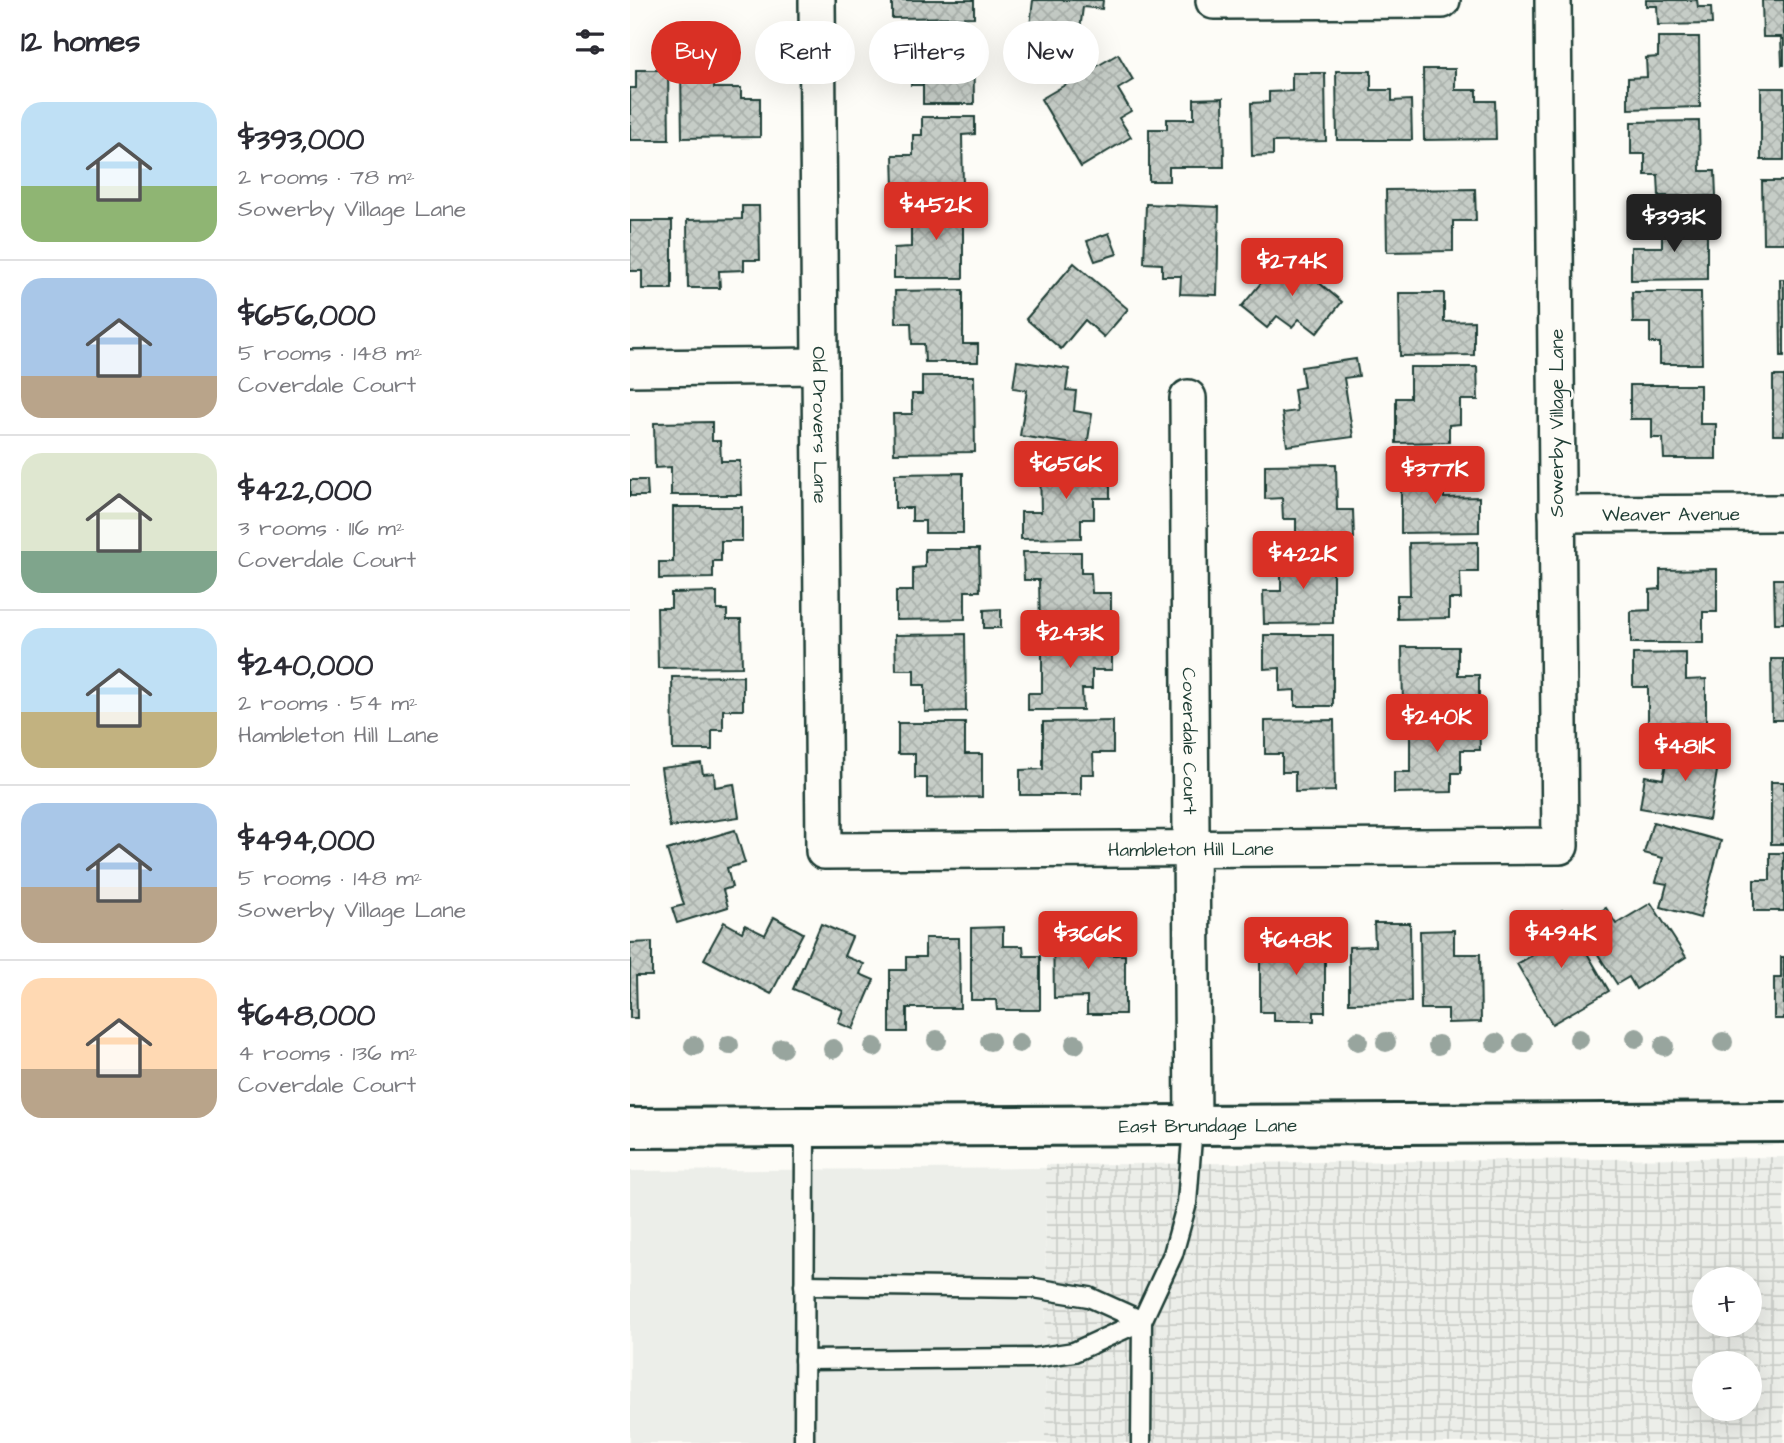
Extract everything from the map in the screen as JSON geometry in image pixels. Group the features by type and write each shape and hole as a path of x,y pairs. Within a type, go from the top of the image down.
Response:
{"main road":[{"name":"East Brundage Lane","path":"631,1129 1784,1122"}],"street":[{"name":"Old Drovers Lane","path":"817,0 824,851"},
{"path":"1214,1 1442,0"},
{"name":"Sowerby Village Lane","path":"1553,0 1560,846"},
{"path":"630,368 820,366"},
{"name":"Coverdale Court","path":"1188,398 1193,1125"},
{"name":"Weaver Avenue","path":"1557,514 1784,513"},
{"name":"Hambleton Hill Lane","path":"824,851 1560,846"}],"lane":[{"path":"1141,1443 1142,1321 1173,1254 1187,1203 1193,1125"},
{"path":"804,1443 805,1127"},
{"path":"804,1285 1034,1289 1089,1297 1142,1321"},
{"path":"804,1360 1034,1359 1074,1352 1142,1321"}],"shaded area":[{"path":"1784,1157 1784,1443 1045,1443 1046,1165"},
{"path":"1046,1168 1045,1443 630,1443 630,1171"}],"building":[{"path":"892,0 974,0 974,17 892,18"},
{"path":"1033,0 1103,0 1102,9 1083,7 1081,21 1031,21"},
{"path":"1646,0 1697,0 1698,7 1711,7 1712,24 1658,25 1657,6 1646,6"},
{"path":"1762,0 1784,0 1784,65 1781,37 1763,37"},
{"path":"1658,37 1699,37 1700,107 1628,109 1628,78 1647,77 1646,58 1658,57"},
{"path":"1118,54 1133,80 1118,89 1131,111 1119,118 1131,137 1081,167 1041,99 1067,84 1099,84 1099,65"},
{"path":"1423,69 1455,69 1455,90 1477,90 1477,101 1495,101 1496,139 1424,140"},
{"path":"636,70 651,70 651,84 668,84 669,140 630,140 630,88 636,88"},
{"path":"1336,71 1371,71 1371,90 1392,90 1392,101 1411,100 1412,140 1337,140"},
{"path":"1292,73 1325,73 1326,141 1273,142 1273,155 1252,156 1251,103 1269,102 1269,92 1292,91"},
{"path":"681,84 714,84 714,88 741,88 741,98 760,98 760,137 682,138"},
{"path":"974,84 974,104 923,104 923,85 911,85"},
{"path":"1761,88 1784,88 1784,160 1761,160"},
{"path":"1223,98 1224,167 1169,167 1169,181 1149,181 1149,129 1167,129 1167,119 1194,119 1194,99"},
{"path":"922,117 975,117 975,134 962,135 963,187 894,188 893,155 913,155 913,135 922,135"},
{"path":"1699,121 1700,171 1715,171 1716,196 1659,196 1658,175 1645,175 1645,154 1631,154 1631,122"},
{"path":"1762,181 1784,181 1784,243 1763,243"},
{"path":"1475,189 1476,221 1453,221 1453,251 1387,252 1386,190"},
{"path":"922,202 976,202 976,221 963,221 963,278 894,278 894,248 911,247 911,221 922,221"},
{"path":"1146,204 1219,207 1217,295 1180,294 1181,276 1162,276 1162,264 1144,263"},
{"path":"742,206 759,206 760,260 744,260 744,270 719,271 720,288 688,288 687,220 742,219"},
{"path":"1707,220 1707,279 1631,280 1631,247 1662,247 1662,221"},
{"path":"630,221 672,221 672,289 642,289 642,271 630,271"},
{"path":"1109,233 1117,254 1095,261 1087,241"},
{"path":"1285,254 1342,302 1317,333 1299,319 1292,327 1277,316 1267,328 1241,307"},
{"path":"1074,263 1128,309 1104,337 1085,320 1061,349 1026,319"},
{"path":"1780,279 1784,279 1784,356 1781,356"},
{"path":"963,290 963,344 978,344 978,362 925,362 924,344 912,344 911,323 896,323 895,291"},
{"path":"1632,292 1701,292 1702,364 1660,364 1660,343 1650,343 1650,323 1633,323"},
{"path":"1399,293 1444,293 1444,322 1474,321 1474,355 1400,356"},
{"path":"1356,359 1359,376 1344,378 1353,437 1287,446 1282,413 1297,411 1294,389 1304,387 1301,367"},
{"path":"1017,361 1069,369 1066,390 1076,391 1074,411 1092,414 1087,446 1020,436 1027,390 1013,388"},
{"path":"1410,367 1477,367 1478,400 1460,400 1460,424 1449,425 1449,442 1396,443 1396,398 1410,398"},
{"path":"922,376 974,376 975,452 894,453 893,414 912,414 912,394 922,394"},
{"path":"1773,376 1784,376 1784,435 1773,435"},
{"path":"1630,385 1700,385 1700,424 1716,424 1716,459 1664,459 1663,438 1652,438 1652,419 1630,419"},
{"path":"712,422 712,441 720,441 721,461 740,461 741,495 671,495 671,467 655,468 654,423"},
{"path":"1336,464 1337,510 1353,510 1354,538 1296,539 1296,519 1283,519 1282,498 1265,499 1265,465"},
{"path":"1110,466 1110,498 1094,498 1094,519 1081,519 1081,538 1021,539 1021,512 1041,512 1040,467"},
{"path":"1401,471 1444,471 1444,498 1479,497 1479,532 1401,533"},
{"path":"963,473 963,533 925,533 925,521 912,521 912,508 895,508 895,474"},
{"path":"630,480 647,480 648,496 630,496"},
{"path":"673,507 742,507 742,541 721,541 721,561 713,561 713,578 659,579 659,562 673,562"},
{"path":"1478,542 1478,572 1460,572 1461,599 1449,599 1449,618 1397,619 1397,595 1410,595 1409,543"},
{"path":"925,549 979,549 980,591 965,591 965,619 896,620 896,591 913,591 913,568 925,567"},
{"path":"1333,550 1333,623 1264,624 1263,591 1281,591 1281,569 1292,569 1292,551"},
{"path":"1023,552 1081,552 1081,573 1091,573 1092,593 1111,593 1111,625 1040,626 1039,580 1024,580"},
{"path":"1717,569 1717,612 1703,612 1703,643 1631,643 1631,611 1650,610 1650,590 1660,589 1660,570"},
{"path":"1774,579 1784,579 1784,623 1775,623"},
{"path":"717,592 717,610 727,610 727,620 741,620 742,667 658,668 657,608 671,608 671,593"},
{"path":"1001,609 1001,628 984,628 984,610"},
{"path":"965,634 966,711 925,712 925,685 914,685 914,670 896,670 895,635"},
{"path":"1264,635 1333,635 1333,706 1295,706 1295,690 1280,691 1280,668 1264,669"},
{"path":"1042,636 1112,636 1112,670 1092,670 1092,689 1082,689 1083,710 1028,710 1028,693 1042,693"},
{"path":"1402,647 1458,647 1458,675 1479,675 1479,708 1403,709"},
{"path":"1686,653 1686,680 1706,679 1706,723 1648,723 1648,687 1633,687 1633,654"},
{"path":"1771,659 1784,659 1784,720 1772,720"},
{"path":"743,676 743,710 723,710 723,730 712,730 712,750 673,750 672,677"},
{"path":"1479,718 1480,750 1461,750 1461,773 1452,773 1452,792 1394,793 1394,772 1410,772 1410,719"},
{"path":"1334,720 1335,791 1295,792 1295,772 1282,772 1282,754 1265,754 1265,721"},
{"path":"1113,721 1113,753 1093,753 1094,774 1081,774 1081,795 1020,795 1020,770 1043,769 1043,722"},
{"path":"898,723 965,723 965,754 982,754 982,797 927,798 927,778 915,778 915,754 898,754"},
{"path":"1680,740 1721,747 1709,820 1640,808 1645,776 1663,779 1667,758 1677,760"},
{"path":"701,763 703,774 714,773 715,787 734,784 739,817 670,827 661,768"},
{"path":"1771,782 1784,782 1784,844 1771,844"},
{"path":"1653,822 1721,841 1700,918 1661,907 1667,884 1656,882 1663,858 1644,853"},
{"path":"735,830 745,863 727,868 732,887 723,890 728,907 677,923 672,908 684,905 667,850"},
{"path":"1770,853 1784,853 1784,911 1754,911 1754,880 1770,880"},
{"path":"1651,903 1686,957 1636,989 1629,977 1617,984 1579,925 1606,908 1616,924"},
{"path":"1562,910 1609,991 1552,1024 1517,964 1542,950 1529,929"},
{"path":"774,917 803,933 771,994 704,959 724,922 742,932 745,925 765,935"},
{"path":"1374,923 1410,923 1411,1002 1349,1003 1349,947 1375,946"},
{"path":"821,924 852,937 844,956 864,964 860,974 874,980 853,1029 838,1023 843,1010 793,989"},
{"path":"1290,925 1325,925 1325,1012 1314,1012 1314,1021 1274,1021 1274,1012 1260,1012 1260,958 1290,957"},
{"path":"1053,926 1088,926 1089,945 1108,945 1108,955 1125,955 1125,1014 1087,1014 1087,997 1054,998"},
{"path":"1003,927 1003,946 1023,946 1024,956 1040,956 1040,1010 997,1010 996,1000 971,1000 971,928"},
{"path":"1454,930 1454,954 1480,954 1481,1022 1448,1023 1448,1009 1421,1009 1420,931"},
{"path":"925,938 959,938 960,1008 907,1008 907,1032 890,1032 890,970 906,970 906,957 925,957"},
{"path":"652,942 652,976 636,976 637,1018 630,1018 630,943"},
{"path":"1781,957 1784,957 1784,1019 1774,1019 1774,978 1781,978"}]}
